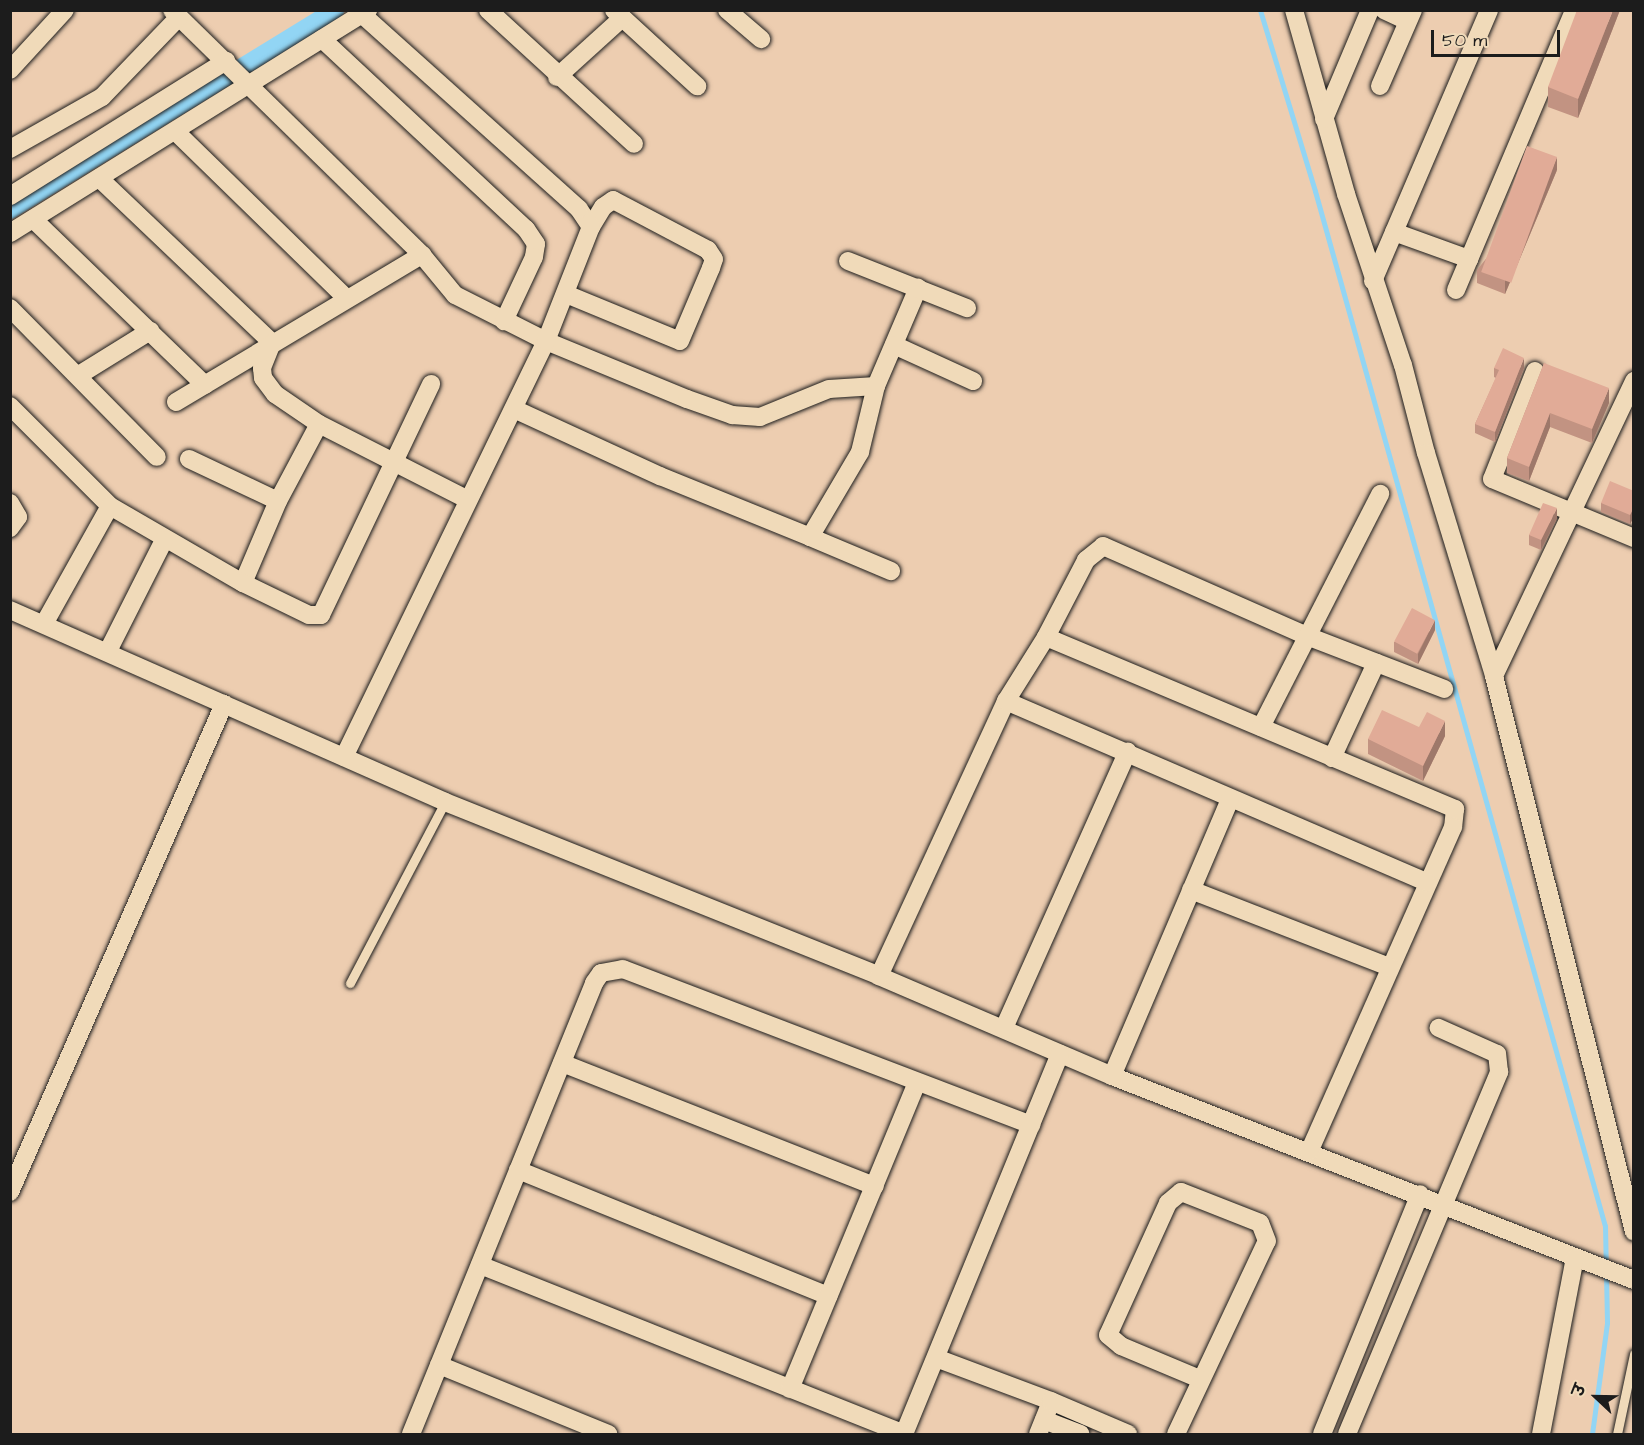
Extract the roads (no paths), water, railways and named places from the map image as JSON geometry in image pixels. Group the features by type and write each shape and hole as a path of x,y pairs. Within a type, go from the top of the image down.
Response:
{"street":[{"path":"488,10 557,77 634,144"},
{"path":"726,10 761,39"},
{"path":"1294,10 1324,119 1373,281 1403,365 1425,453 1494,676 1634,1232"},
{"path":"1324,119 1370,10"},
{"path":"1380,86 1411,16 1384,10"},
{"path":"1373,281 1489,10"},
{"path":"1456,290 1574,10"},
{"path":"10,196 237,74 322,39 365,12 579,208 591,227"},
{"path":"10,70 55,14"},
{"path":"10,149 102,97 176,14 422,255 455,296 546,341 687,399 744,417 772,414 829,389 876,386"},
{"path":"557,77 618,14 697,86"},
{"path":"322,39 526,229 536,244 534,257 504,321"},
{"path":"10,233 175,130 237,74"},
{"path":"175,130 346,298"},
{"path":"99,178 272,343"},
{"path":"344,757 514,409 566,294 591,227 603,207 613,200 708,250 714,259 680,341 566,294"},
{"path":"33,219 205,385"},
{"path":"1395,232 1469,259"},
{"path":"176,402 346,298 422,255"},
{"path":"848,261 968,308"},
{"path":"810,537 860,452 876,386 918,288"},
{"path":"10,308 79,375 157,457"},
{"path":"79,375 150,331"},
{"path":"272,343 262,368 269,388 319,424 468,500"},
{"path":"894,345 973,381"},
{"path":"1534,371 1492,479 1634,538"},
{"path":"10,406 110,506 164,540 243,583 309,615 321,615 396,462 431,384"},
{"path":"1494,676 1632,387"},
{"path":"514,409 660,476 891,571"},
{"path":"243,583 278,501 319,424"},
{"path":"189,459 278,501"},
{"path":"1261,727 1380,494"},
{"path":"10,503 18,517 10,528"},
{"path":"44,624 110,506"},
{"path":"108,651 164,540"},
{"path":"879,976 1006,701 1046,637 1086,560 1102,546 1307,636 1444,689"},
{"path":"10,610 108,651 445,802 879,976 1112,1076 1420,1194 1632,1279"},
{"path":"1046,637 1455,808 1453,827 1309,1152"},
{"path":"1332,758 1376,663"},
{"path":"1006,701 1128,751 1230,799 1427,882"},
{"path":"10,1192 224,704"},
{"path":"1004,1029 1128,751"},
{"path":"1112,1076 1230,799"},
{"path":"1191,890 1390,967"},
{"path":"411,1434 594,983 601,973 622,969 1031,1125"},
{"path":"1347,1434 1501,1062 1497,1054 1439,1028"},
{"path":"480,1264 904,1434 1060,1054"},
{"path":"562,1063 875,1186"},
{"path":"790,1389 917,1082"},
{"path":"518,1170 828,1296"},
{"path":"1176,1434 1267,1241 1267,1233 1260,1223 1181,1192 1168,1203 1108,1335 1121,1346 1200,1379"},
{"path":"1322,1434 1420,1194"},
{"path":"1541,1434 1579,1259"},
{"path":"936,1358 1051,1401 1128,1434"},
{"path":"439,1365 608,1434"},
{"path":"1051,1401 1041,1427 1069,1432 1072,1410"}],"lane":[{"path":"350,983 445,802"},
{"path":"1617,1434 1634,1354"}],"waterway":[{"path":"10,210 335,10"},
{"path":"1260,10 1315,191 1605,1226 1607,1323 1592,1434"}]}
